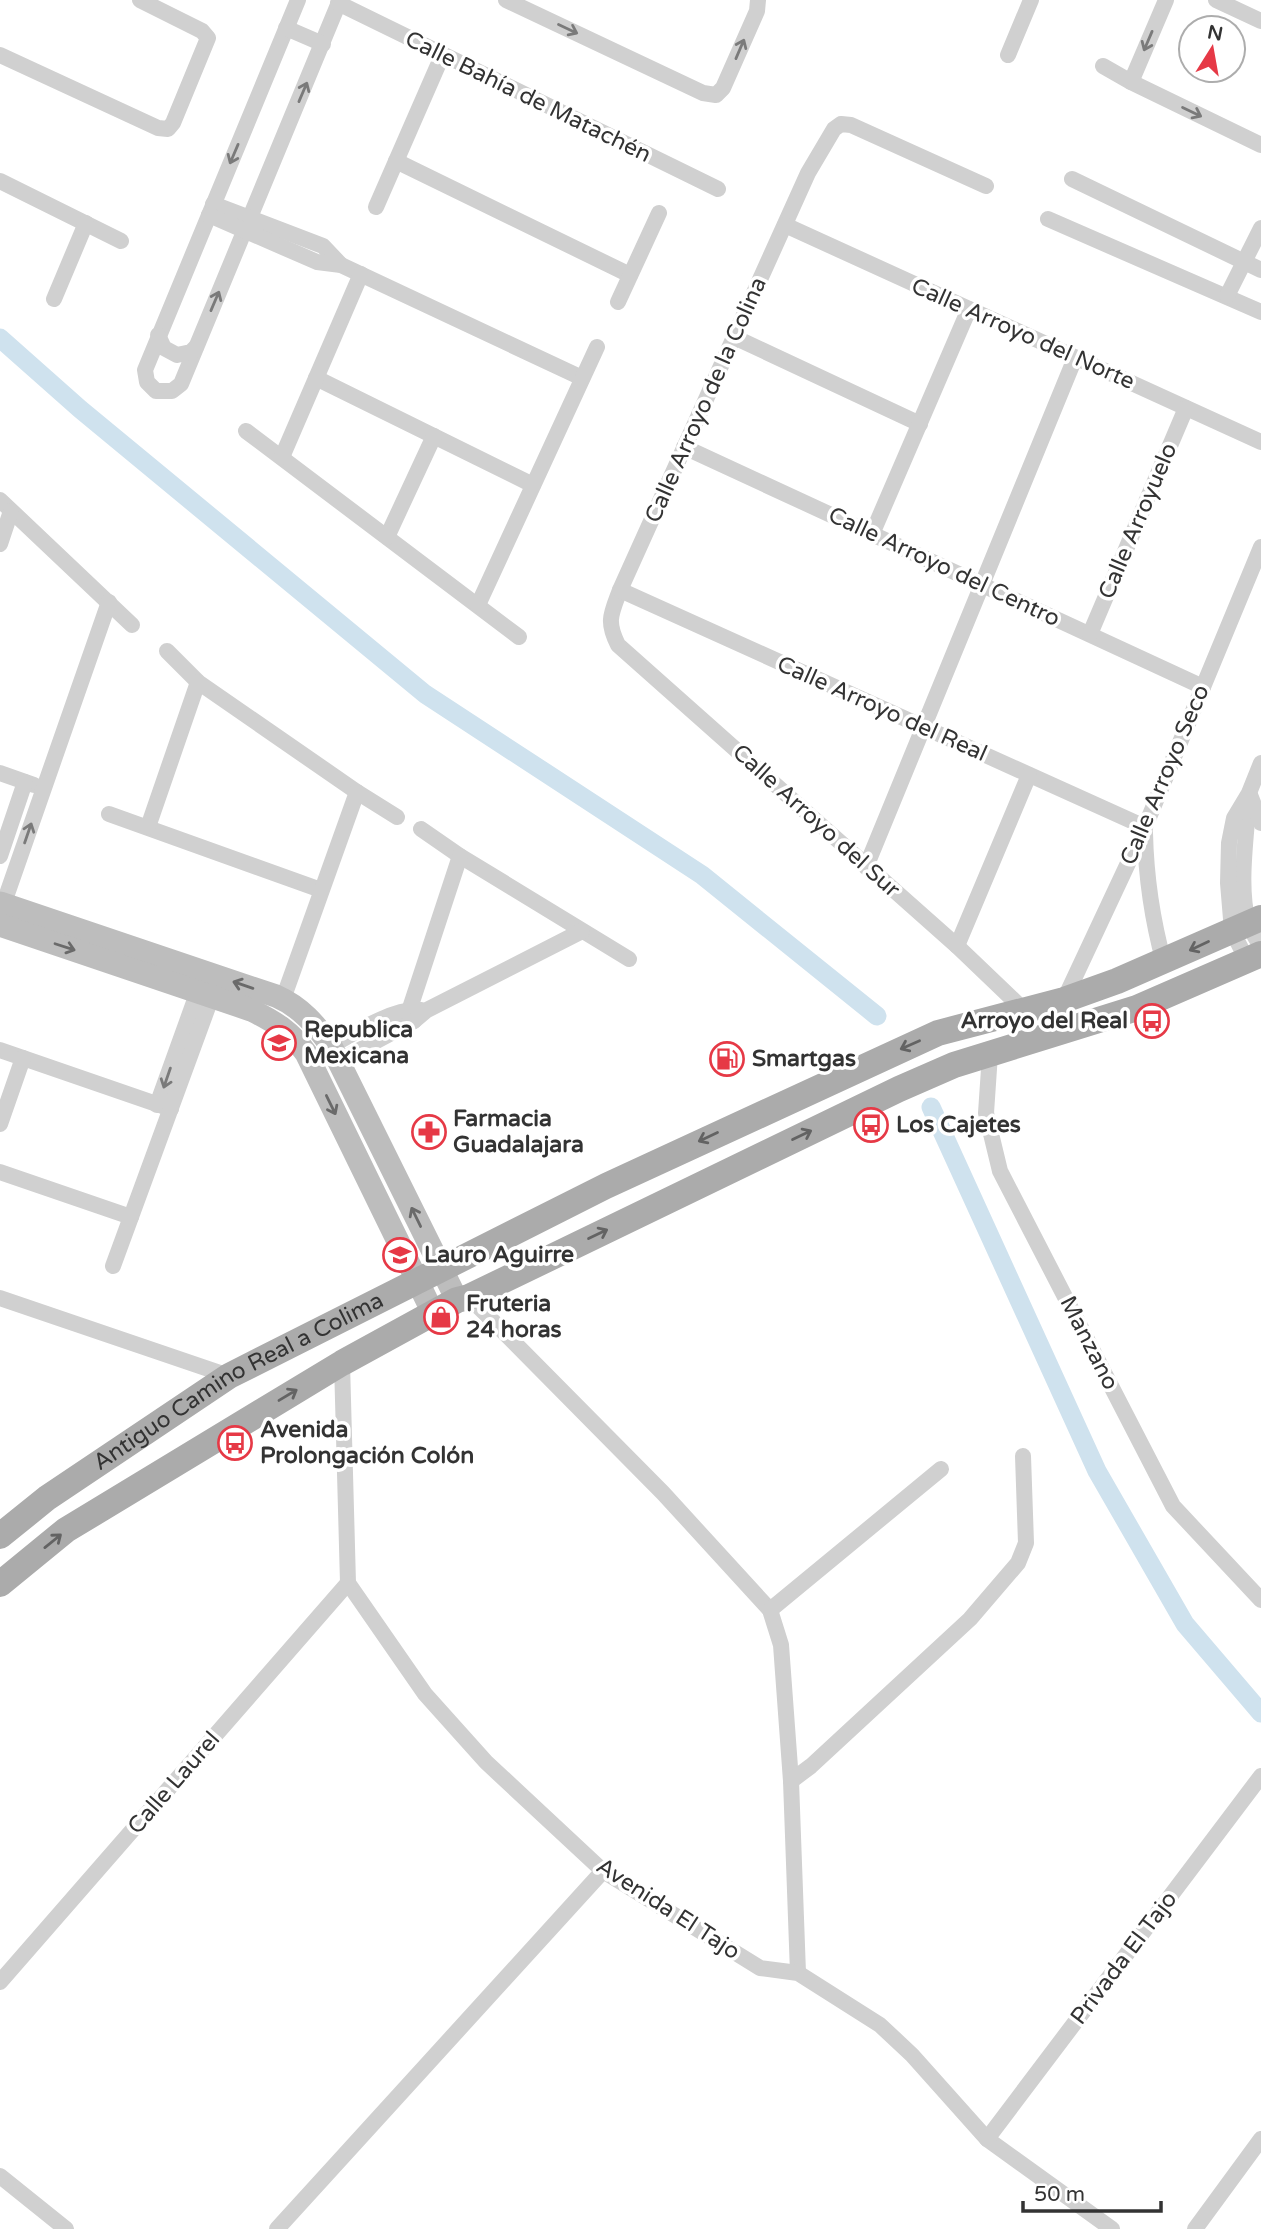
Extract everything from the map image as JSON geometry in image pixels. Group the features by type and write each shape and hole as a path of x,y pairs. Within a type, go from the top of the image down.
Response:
{"main road":[{"name":"Antiguo Camino Real a Colima","path":"0,1536 47,1498 229,1376 679,1151 938,1032 1064,1000 1164,962 1252,939"},
{"name":"Antiguo Camino Real a Colima","path":"0,1584 66,1530 342,1363 433,1312 954,1065 1136,1008 1252,939"}],"street":[{"path":"0,55 158,128 168,129 173,124 208,38 202,31 139,0"},
{"path":"298,0 145,370 151,387 161,392 172,391 181,384 339,2"},
{"path":"506,0 703,93 716,95 723,88 757,11 758,0"},
{"path":"1008,55 1031,0"},
{"path":"1131,82 1166,0"},
{"path":"1216,0 1261,21"},
{"name":"Calle Bahía de Matachén","path":"339,2 442,56 718,189"},
{"path":"286,28 323,44"},
{"path":"376,207 442,56"},
{"path":"1103,66 1261,145"},
{"name":"Calle Arroyo de la Colina","path":"610,629 611,614 620,590 684,447 808,173 834,129 841,124 851,125 986,186"},
{"path":"396,162 630,275"},
{"path":"1072,179 1261,270"},
{"path":"0,181 121,241"},
{"path":"211,209 247,225 323,246 341,265 582,378"},
{"path":"618,302 659,213"},
{"path":"1048,219 1261,312"},
{"path":"54,299 86,223"},
{"name":"Calle Arroyo del Norte","path":"785,225 1261,442"},
{"path":"1227,296 1261,228"},
{"path":"282,457 361,274"},
{"path":"873,534 970,309"},
{"path":"158,335 164,348 177,355 184,355 196,347"},
{"path":"734,337 920,424"},
{"path":"478,605 597,347"},
{"path":"866,867 1076,358"},
{"path":"316,378 533,485"},
{"name":"Calle Arroyuelo","path":"1090,635 1185,408"},
{"path":"246,431 519,637"},
{"path":"387,537 434,436"},
{"name":"Calle Arroyo del Centro","path":"684,447 1203,687"},
{"path":"0,544 5,506"},
{"path":"5,506 132,625"},
{"name":"Calle Arroyo Seco","path":"1064,1000 1145,827 1261,547"},
{"name":"Calle Arroyo del Real","path":"620,590 1145,827"},
{"path":"1,912 109,602"},
{"name":"Calle Arroyo del Sur","path":"610,629 618,645 957,946 1025,1011"},
{"path":"167,651 198,682 397,817"},
{"path":"148,827 198,682"},
{"path":"1252,939 1245,881 1253,819 1249,793 1261,763"},
{"path":"0,773 43,788"},
{"path":"957,946 1029,775"},
{"path":"0,856 25,782"},
{"path":"279,998 301,952 300,946 357,792"},
{"path":"109,814 321,890"},
{"path":"1252,939 1228,883 1229,843 1253,819"},
{"path":"1145,827 1145,873 1152,918 1164,962"},
{"path":"421,829 460,856 629,959"},
{"path":"417,1013 460,856"},
{"path":"1228,883 1245,881"},
{"path":"1,912 271,1020 294,1036 306,1053 433,1312"},
{"path":"1,912 279,998 315,1023 335,1054 443,1270 463,1298 663,1493 770,1610 781,1645 791,1781 798,1973"},
{"path":"335,1054 582,931"},
{"path":"113,1266 131,1217 164,1107 205,993"},
{"path":"0,1050 164,1107"},
{"name":"Manzano","path":"990,1054 986,1113 1000,1171 1173,1506 1261,1601"},
{"path":"0,1124 23,1058"},
{"path":"0,1172 131,1217"},
{"path":"0,1298 229,1376"},
{"path":"342,1363 348,1583"},
{"path":"791,1781 811,1766 970,1619 1018,1563 1026,1544 1023,1456"},
{"path":"770,1610 941,1469"},
{"name":"Avenida El Tajo","path":"348,1583 425,1694 486,1762 603,1871 760,1968 798,1973 880,2025 912,2055 987,2139 1112,2229"},
{"name":"Calle Laurel","path":"0,1982 348,1583"},
{"name":"Privada El Tajo","path":"987,2139 1261,1776"},
{"path":"277,2229 603,1871"},
{"path":"1195,2229 1261,2139"},
{"path":"0,2176 66,2229"}],"waterway":[{"path":"0,338 80,409 425,694 702,875 877,1016"},
{"path":"931,1107 1097,1471 1185,1624 1261,1713"}],"place":[{"name":"Arroyo del Real","path":"1152,1021"},
{"name":"Republica Mexicana","path":"279,1043"},
{"name":"Smartgas","path":"727,1059"},
{"name":"Los Cajetes","path":"871,1125"},
{"name":"Farmacia Guadalajara","path":"429,1132"},
{"name":"Lauro Aguirre","path":"400,1255"},
{"name":"Fruteria 24 horas","path":"441,1317"},
{"name":"Avenida Prolongación Colón","path":"235,1443"}]}
